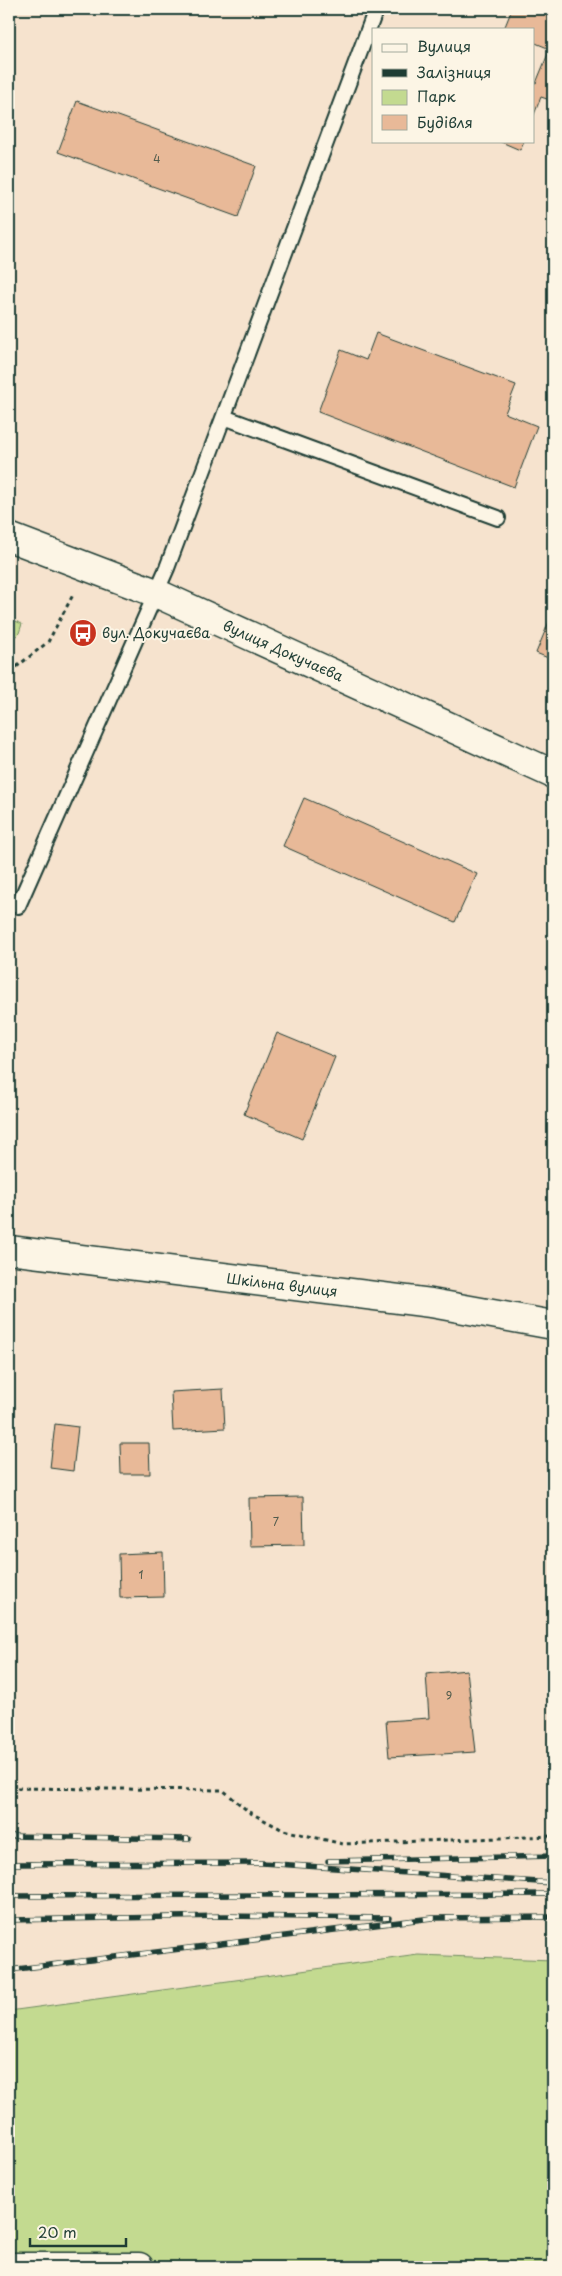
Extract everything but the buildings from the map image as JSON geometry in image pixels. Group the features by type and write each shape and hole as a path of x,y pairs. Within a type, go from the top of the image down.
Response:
{"street":[{"name":"вулиця Докучаєва","path":"9,537 156,593 553,774"},
{"name":"Шкільна вулиця","path":"9,1250 431,1303 553,1325"},
{"path":"9,2267 139,2267"}],"lane":[{"path":"18,906 156,593 224,417 376,9"},
{"path":"224,417 498,518"}],"path":[{"path":"9,670 15,668 48,642 76,589"},
{"path":"9,1788 223,1790 249,1812 283,1830 343,1844 553,1836"}],"green space":[{"path":"9,618 22,624 19,633 9,643"},
{"path":"418,1955 553,1960 553,2267 9,2267 9,2011"}],"railway":[{"path":"9,1836 189,1839"},
{"path":"328,1861 553,1856"},
{"path":"9,1864 262,1863 553,1883"},
{"path":"9,1896 553,1894"},
{"path":"9,1920 225,1916 389,1918"},
{"path":"9,1970 432,1918 553,1917"}],"place":[{"name":"вул. Докучаєва","path":"83,633"}]}
